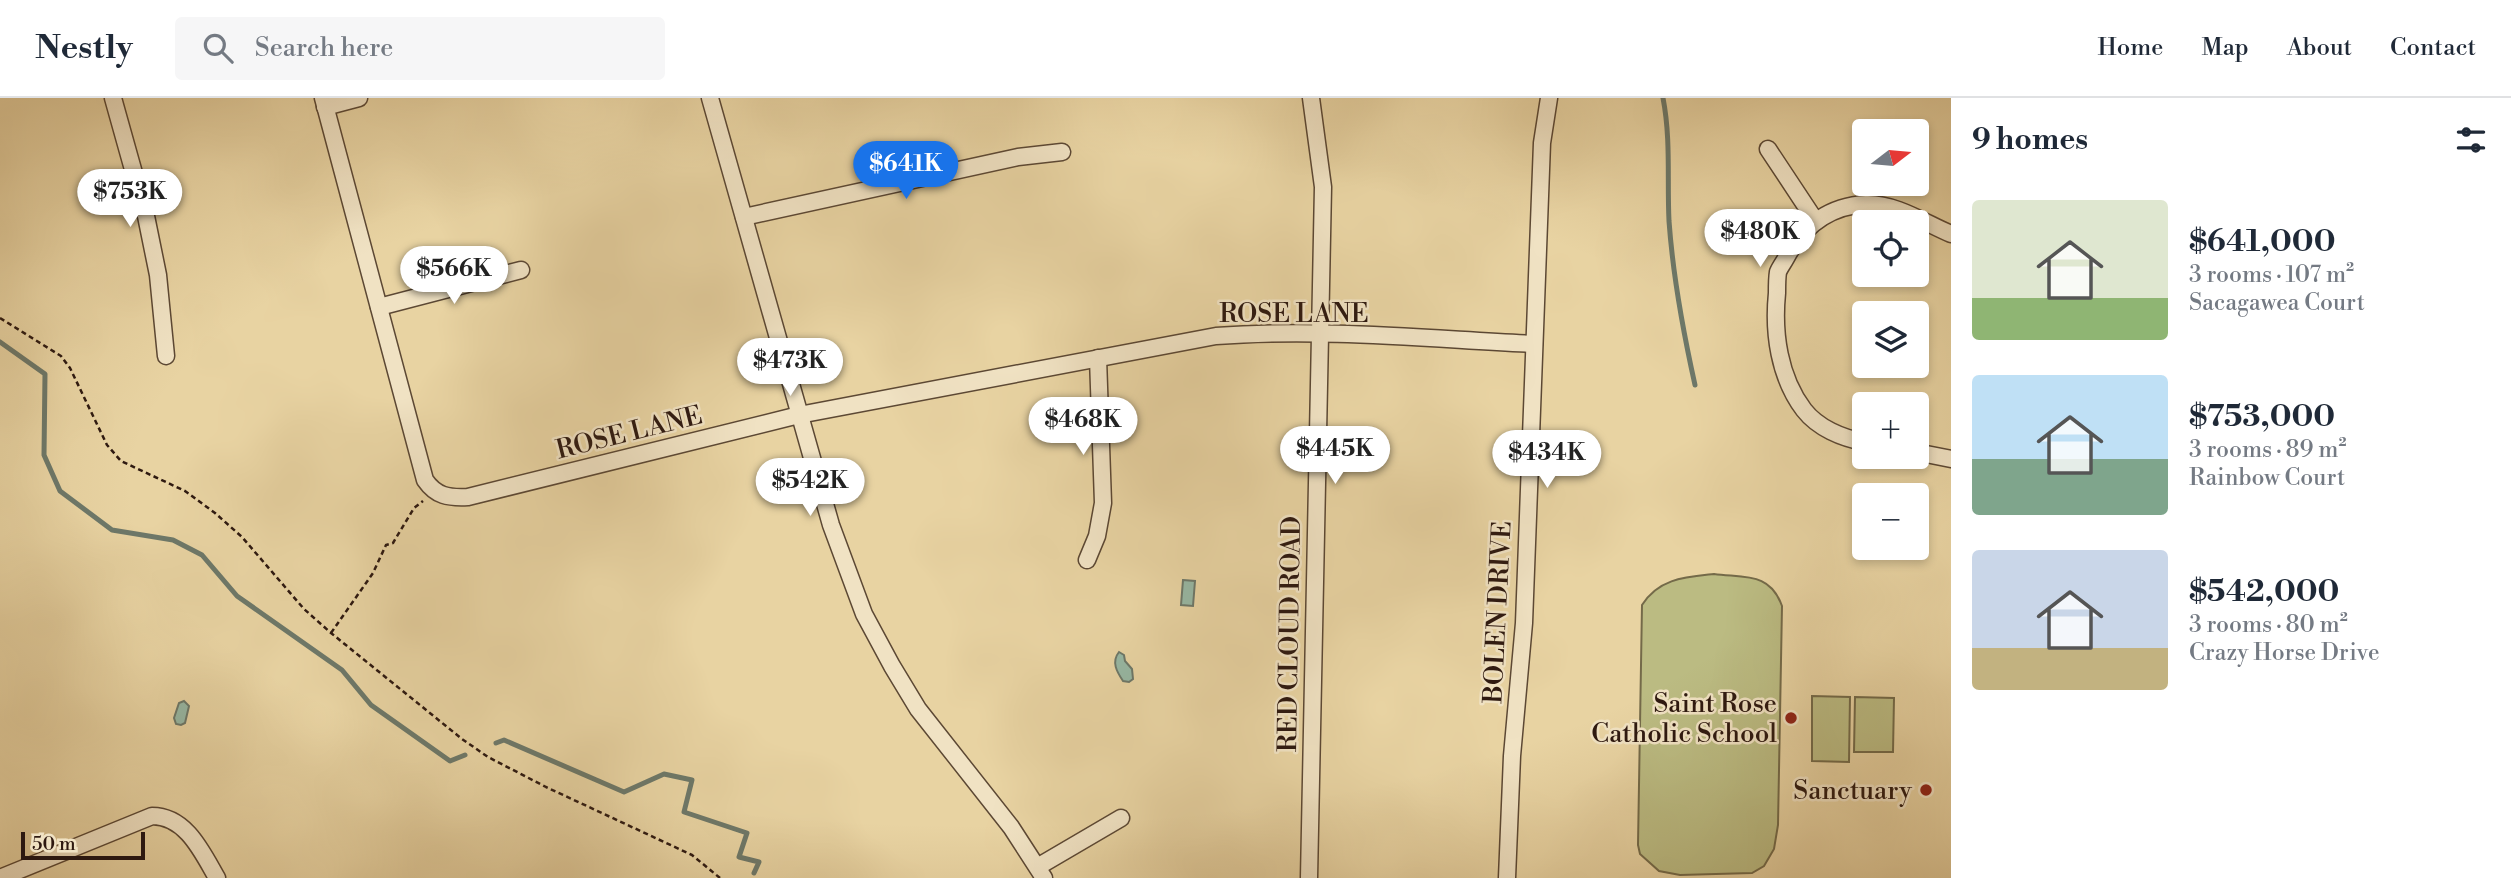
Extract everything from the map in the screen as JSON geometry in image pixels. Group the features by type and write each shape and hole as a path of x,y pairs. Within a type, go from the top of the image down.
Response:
{"street":[{"path":"113,98 146,216 158,275 166,356"},
{"path":"359,98 324,102 425,480 434,493"},
{"path":"710,98 831,524 864,614 892,666 918,709 1011,827 1042,872 1121,818"},
{"name":"RED CLOUD ROAD","path":"1309,878 1323,187 1311,98"},
{"name":"BOLEN DRIVE","path":"1507,878 1512,756 1524,623 1542,143 1549,98"},
{"path":"1768,149 1815,220"},
{"path":"744,217 1018,157 1062,152"},
{"path":"1852,440 1827,430 1805,411 1790,385 1777,351 1775,309 1779,272 1794,243 1815,220 1837,210 1868,204 1892,208 1951,234"},
{"path":"379,307 521,270"},
{"name":"ROSE LANE","path":"434,493 451,498 468,497 799,415 1216,336 1251,333 1320,334 1534,344"},
{"path":"1087,560 1097,536 1103,503 1098,358"},
{"path":"1929,455 1951,459"},
{"path":"0,878 152,816 165,816 182,826 196,843 217,878"}],"path":[{"path":"0,318 61,356 113,455 185,491 215,513 242,537 304,609 488,757 692,855 720,878"},
{"path":"331,633 373,573 386,545 393,543 414,508 434,493"}],"green space":[{"path":"1714,574 1746,577 1763,582 1771,587 1782,606 1778,825 1774,849 1764,866 1752,873 1680,875 1659,871 1640,854 1638,845 1642,605 1656,589 1674,580"},
{"path":"1812,696 1850,697 1849,762 1812,761"},
{"path":"1855,697 1894,698 1893,752 1854,752"}],"shaded area":[{"path":"1183,580 1195,581 1193,606 1181,605"},
{"path":"1119,652 1124,655 1125,661 1132,669 1133,679 1129,682 1123,681 1116,667 1115,659"},
{"path":"184,701 189,706 185,723 176,724 174,718 179,703"}],"waterway":[{"path":"1663,98 1667,129 1669,221 1673,263 1695,385"},
{"path":"0,342 45,374 44,455 60,491 112,530 173,540 202,555 237,596 342,670 371,705 450,761 465,755"},
{"path":"496,743 504,740 624,792 664,774 692,780 684,812 747,833 739,857 759,862 754,873"}],"place":[{"name":"Saint Rose Catholic School","path":"1791,718"},
{"name":"Sanctuary","path":"1926,790"}]}
